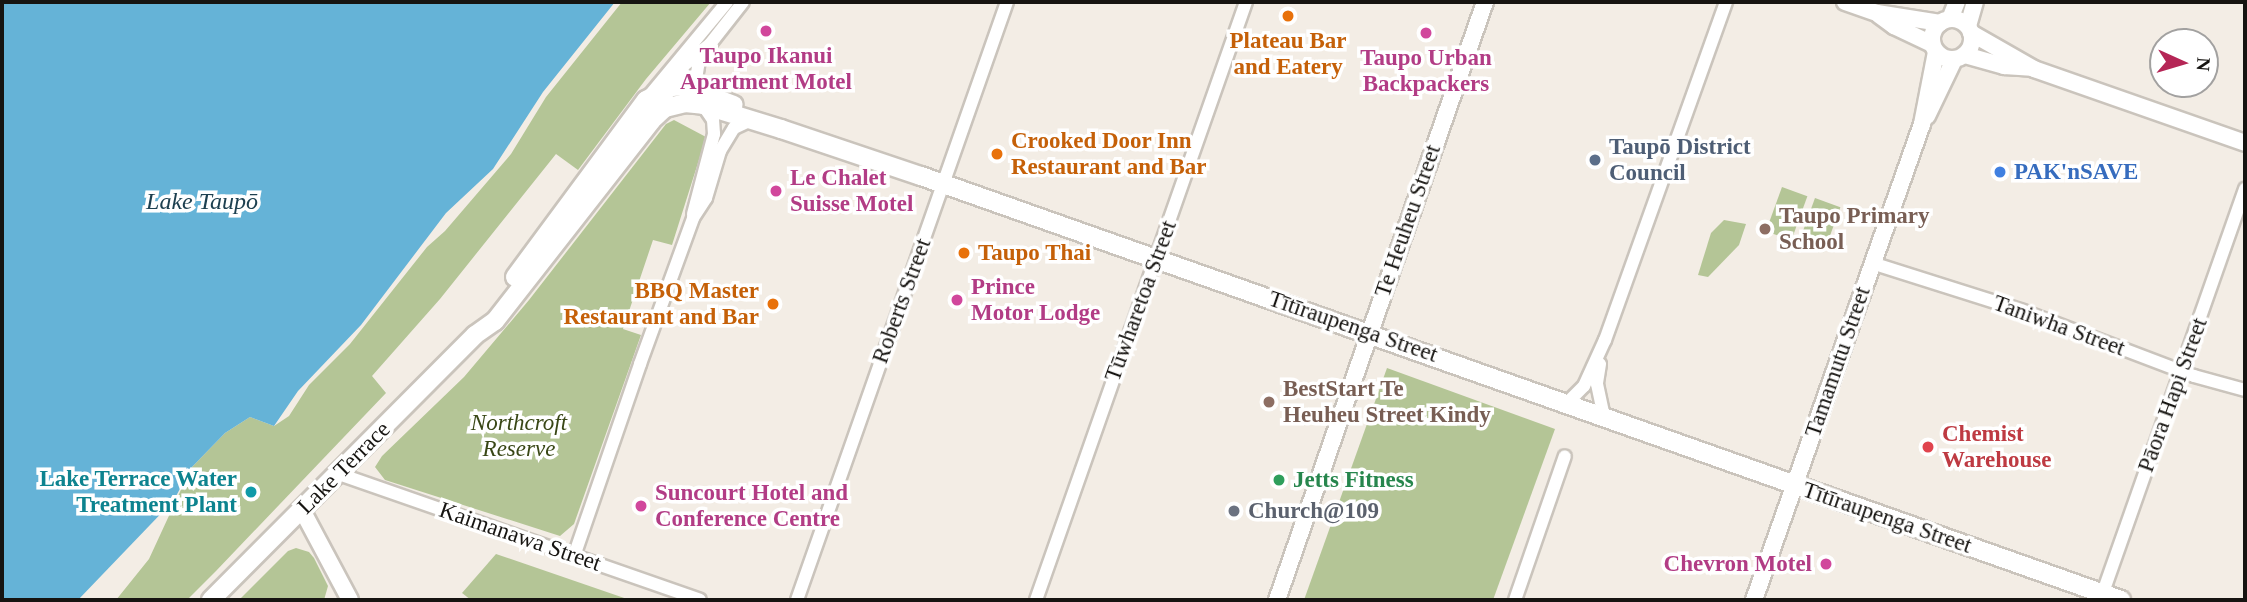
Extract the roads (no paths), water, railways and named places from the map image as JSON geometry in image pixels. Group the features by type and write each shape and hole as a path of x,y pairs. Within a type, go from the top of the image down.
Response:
{"main road":[{"name":"Lake Terrace","path":"475,335 489,309 646,100 672,87"},
{"name":"Tītīraupenga Street","path":"672,87 693,87 707,100 749,121 781,129"},
{"name":"Lake Terrace","path":"211,600 475,335 495,321 665,108 676,103 707,100"},
{"name":"Tītīraupenga Street","path":"707,100 781,129 1369,332 2102,597 2122,600"}],"street":[{"name":"Lake Terrace","path":"646,100 727,2"},
{"name":"Lake Terrace","path":"589,202 614,156 655,103 672,87 683,66 700,54 743,2"},
{"name":"Roberts Street","path":"797,600 1007,2"},
{"name":"Tūwharetoa Street","path":"1036,600 1246,2"},
{"name":"Te Heuheu Street","path":"1277,600 1485,2"},
{"path":"1567,403 1584,386 1605,340 1726,2"},
{"path":"1844,2 1877,13 1945,21 1969,30 2034,69 2245,143"},
{"path":"1934,48 1933,32 1945,21 1957,2"},
{"path":"1959,57 1971,45 1969,30 1975,2"},
{"path":"1877,13 1894,26 1934,48 1959,57 2034,69"},
{"name":"Tamamutu Street","path":"1754,600 1922,124 1934,48"},
{"path":"574,556 693,218 696,195 714,134 707,100 696,79 700,54"},
{"name":"Tamamutu Street","path":"1922,124 1959,57"},
{"path":"693,218 706,198 726,136 749,121"},
{"name":"Pāora Hapi Street","path":"2102,597 2245,190"},
{"name":"Taniwha Street","path":"1872,264 2058,323 2181,371 2245,390"},
{"path":"1604,417 1597,384 1605,340"},
{"path":"1515,600 1565,456"},
{"name":"Kaimanawa Street","path":"339,474 700,600"},
{"path":"302,510 350,600"}],"water":[{"name":"Lake Taupō","path":"2,2 615,2 543,92 493,169 446,213 361,325 298,391 274,426 250,417 225,433 191,468 174,500 78,600 2,600"}],"place":[{"name":"Plateau Bar and Eatery","path":"1288,16"},
{"name":"Taupo Ikanui Apartment Motel","path":"766,31"},
{"name":"Taupo Urban Backpackers","path":"1426,33"},
{"name":"Crooked Door Inn Restaurant and Bar","path":"997,154"},
{"name":"Taupō District Council","path":"1595,160"},
{"name":"PAK'nSAVE","path":"2000,172"},
{"name":"Le Chalet Suisse Motel","path":"776,191"},
{"name":"Taupo Primary School","path":"1765,229"},
{"name":"Taupo Thai","path":"964,253"},
{"name":"Prince Motor Lodge","path":"957,300"},
{"name":"BBQ Master Restaurant and Bar","path":"773,304"},
{"name":"BestStart Te Heuheu Street Kindy","path":"1269,402"},
{"name":"Chemist Warehouse","path":"1928,447"},
{"name":"Jetts Fitness","path":"1279,480"},
{"name":"Lake Terrace Water Treatment Plant","path":"251,492"},
{"name":"Suncourt Hotel and Conference Centre","path":"641,506"},
{"name":"Church@109","path":"1234,511"},
{"name":"Chevron Motel","path":"1826,564"}],"park label":[{"name":"Northcroft Reserve","path":"519,436"}]}
